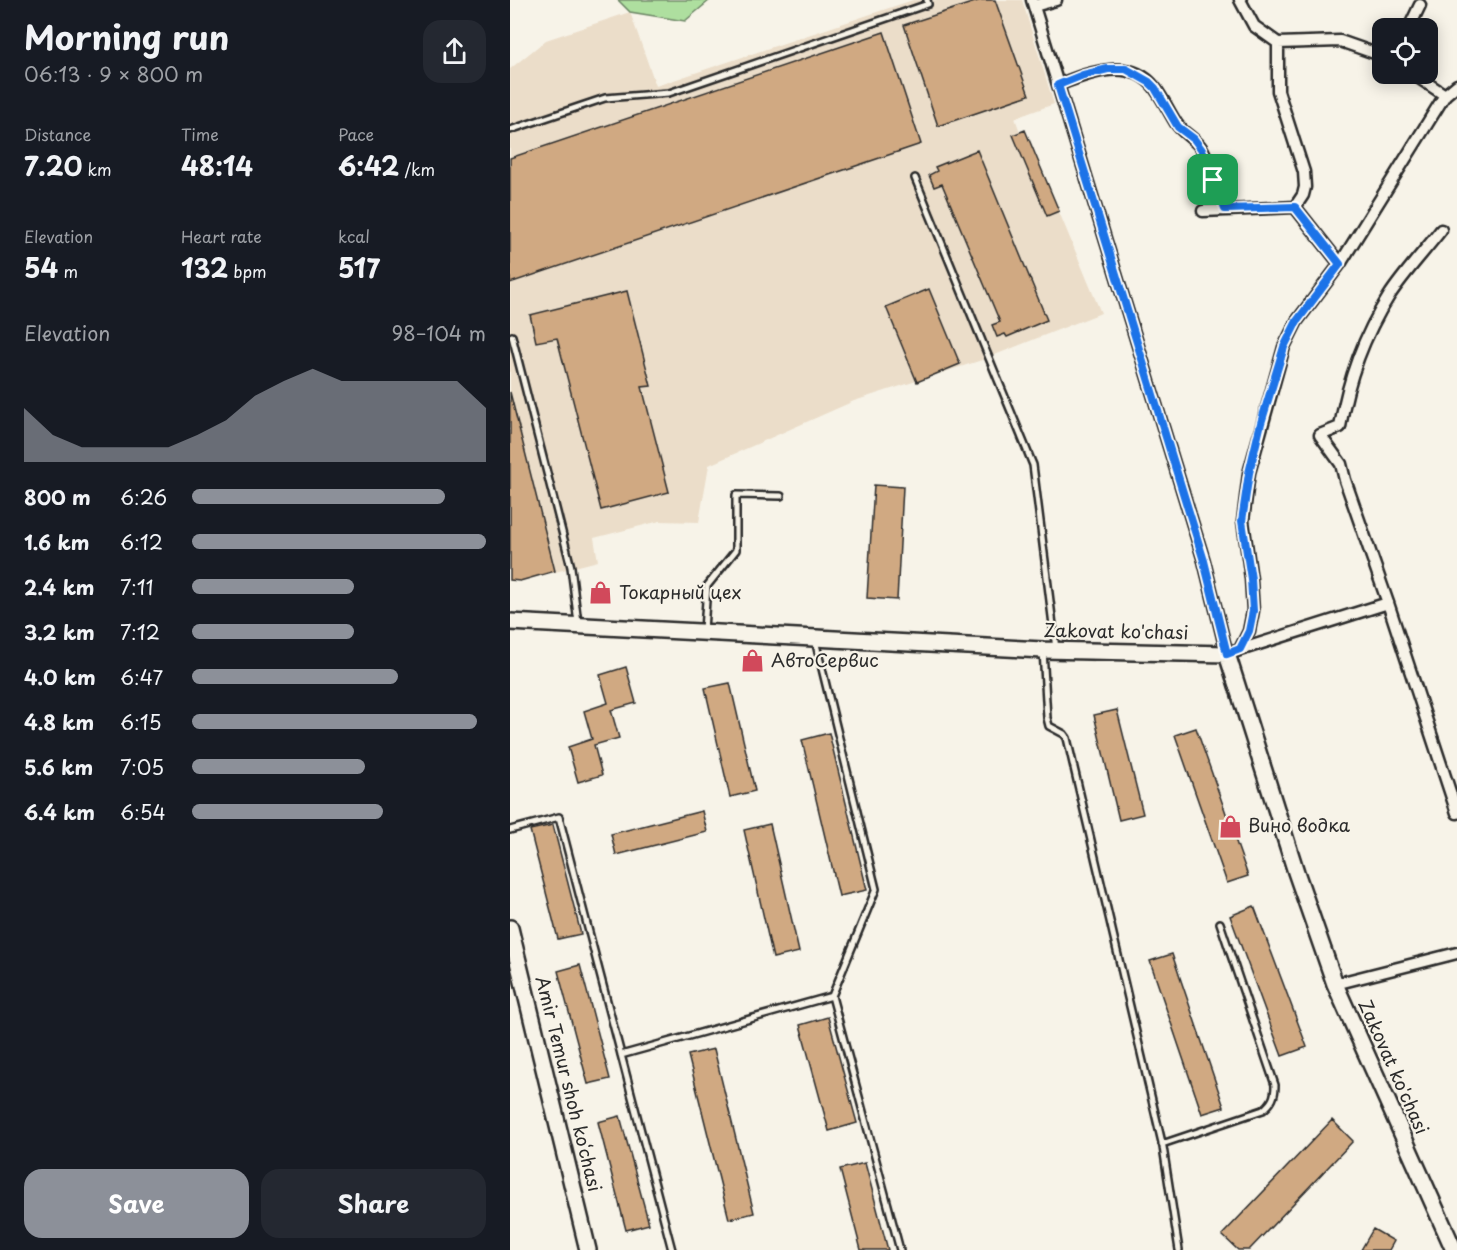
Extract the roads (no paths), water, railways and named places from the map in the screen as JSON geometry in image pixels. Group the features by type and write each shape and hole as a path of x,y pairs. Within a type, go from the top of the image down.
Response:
{"main road":[{"name":"Zakovat ko'chasi","path":"510,622 1049,651 1233,652 1296,872 1335,984 1453,1242"},
{"name":"Amir Temur shoh ko‘chasi","path":"510,928 588,1250"}],"street":[{"path":"1056,0 1033,3 1233,652"},
{"path":"1240,0 1254,26 1278,43 1340,42 1372,52"},
{"path":"1413,18 1419,5"},
{"path":"1278,43 1278,91 1304,172 1303,195 1295,207"},
{"path":"1058,85 1083,75 1108,69 1126,69 1149,82 1178,127 1194,139 1202,150 1225,209"},
{"path":"1428,84 1445,95"},
{"path":"1233,652 1249,631 1253,611 1251,579 1242,521 1249,473 1261,423 1284,347 1297,321 1340,264 1445,95 1457,85"},
{"path":"1203,212 1225,209 1295,207"},
{"path":"1295,207 1340,264"},
{"path":"1441,230 1390,295 1371,328 1348,385 1340,427 1320,435 1341,464 1457,813"},
{"path":"1233,652 1388,603"},
{"path":"1335,984 1457,953"}],"lane":[{"path":"510,130 605,98 669,93 928,4 927,0"},
{"path":"915,178 1033,465 1049,651 1047,718 1049,726 1067,738 1162,1144 1179,1250"},
{"path":"512,336 571,567 578,624"},
{"path":"704,632 707,586 736,550 736,495 781,496"},
{"path":"814,639 876,889 832,996 900,1250"},
{"path":"510,830 559,817 672,1250"},
{"path":"1162,1144 1263,1110 1275,1094 1275,1085 1220,923"},
{"path":"621,1055 832,996"}],"place":[{"name":"Токарный цех","path":"601,593"},
{"name":"АвтоСервис","path":"753,661"},
{"name":"Вино водка","path":"1230,826"}]}
